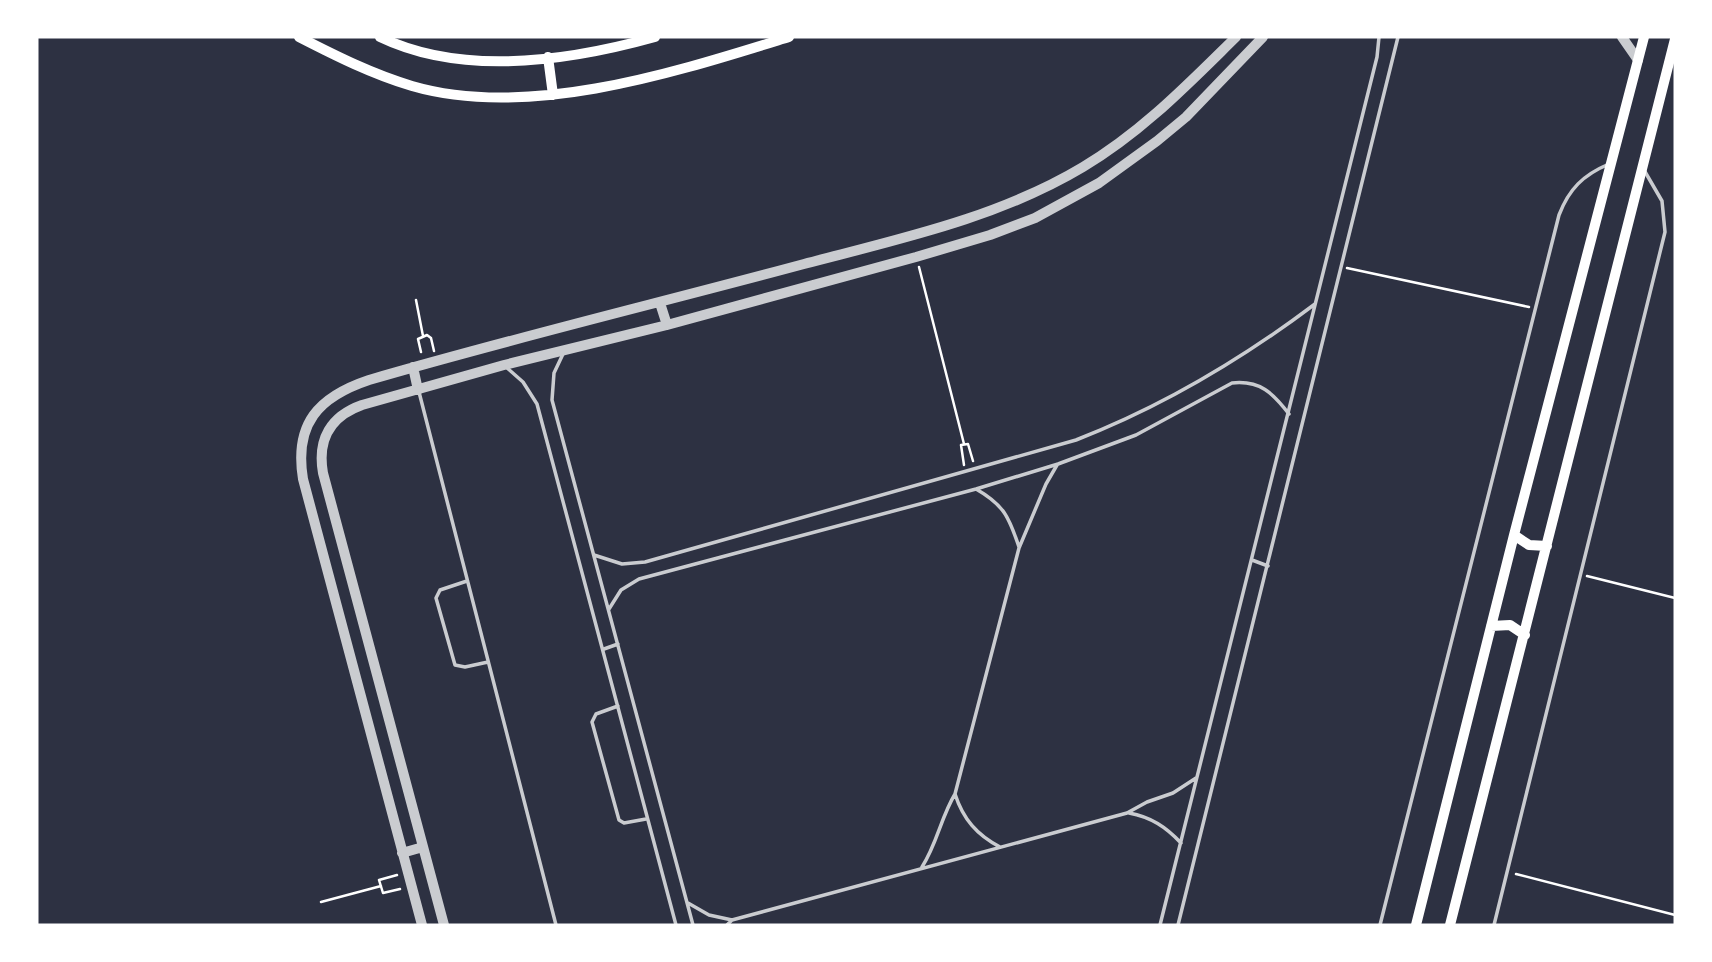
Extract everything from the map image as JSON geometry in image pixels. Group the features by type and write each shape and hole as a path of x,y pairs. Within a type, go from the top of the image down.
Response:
{"main road":[{"path":"299,37 369,71 414,86 459,96 506,98 553,95 622,83 782,38"},
{"path":"380,37 431,56 508,60 614,47 655,37"},
{"path":"1416,925 1644,37"},
{"path":"1450,925 1675,39"},
{"path":"548,57 553,95"},
{"path":"1514,535 1529,545 1547,546"},
{"path":"1492,626 1510,625 1525,635"}],"street":[{"path":"422,925 303,479 300,461 302,443 307,425 317,410 330,397 346,388 413,367 918,234 982,214 1050,185 1114,147 1173,99 1236,37"},
{"path":"444,925 320,458 322,443 337,418 349,410 504,365 667,325 916,257 990,235 1035,218 1099,183 1131,161 1186,117 1263,37"},
{"path":"1622,37 1638,60"},
{"path":"660,303 667,325"},
{"path":"413,367 418,390"},
{"path":"402,853 423,847"}],"lane":[{"path":"1160,925 1317,303 1377,57 1379,37"},
{"path":"1178,925 1398,37"},
{"path":"1380,925 1559,215 1566,197 1578,182 1593,170 1611,163"},
{"path":"1494,925 1665,232 1662,201 1656,186 1642,167"},
{"path":"594,555 622,564 645,562 1076,440 1129,418 1179,392 1281,329 1317,303"},
{"path":"566,349 554,373 552,400 693,925"},
{"path":"504,365 523,382 537,404 676,925"},
{"path":"609,609 621,590 639,579 976,489 1058,464 1136,435 1232,383 1257,384 1268,390 1289,414"},
{"path":"418,390 556,925"},
{"path":"921,869 955,794 1019,548 1046,484 1058,464"},
{"path":"976,489 1000,505 1008,516 1019,548"},
{"path":"1252,560 1268,566"},
{"path":"467,581 440,590 436,598 455,665 465,667 488,662"},
{"path":"603,649 618,644"},
{"path":"618,706 596,714 592,722 619,820 624,823 647,818"},
{"path":"727,925 733,920 1127,813 1173,793 1198,776"},
{"path":"955,794 959,807 972,827 1000,847"},
{"path":"1127,813 1151,819 1162,825 1181,844"},
{"path":"688,903 709,915 733,920"}],"path":[{"path":"916,257 964,444"},
{"path":"1342,267 1536,308"},
{"path":"416,300 424,336"},
{"path":"425,364 419,337 429,335 436,361"},
{"path":"964,444 969,445 975,469"},
{"path":"964,444 960,447 966,471"},
{"path":"1580,574 1675,597"},
{"path":"1507,872 1675,915"},
{"path":"407,873 381,879 383,893 411,886"},
{"path":"321,902 381,886"}]}
